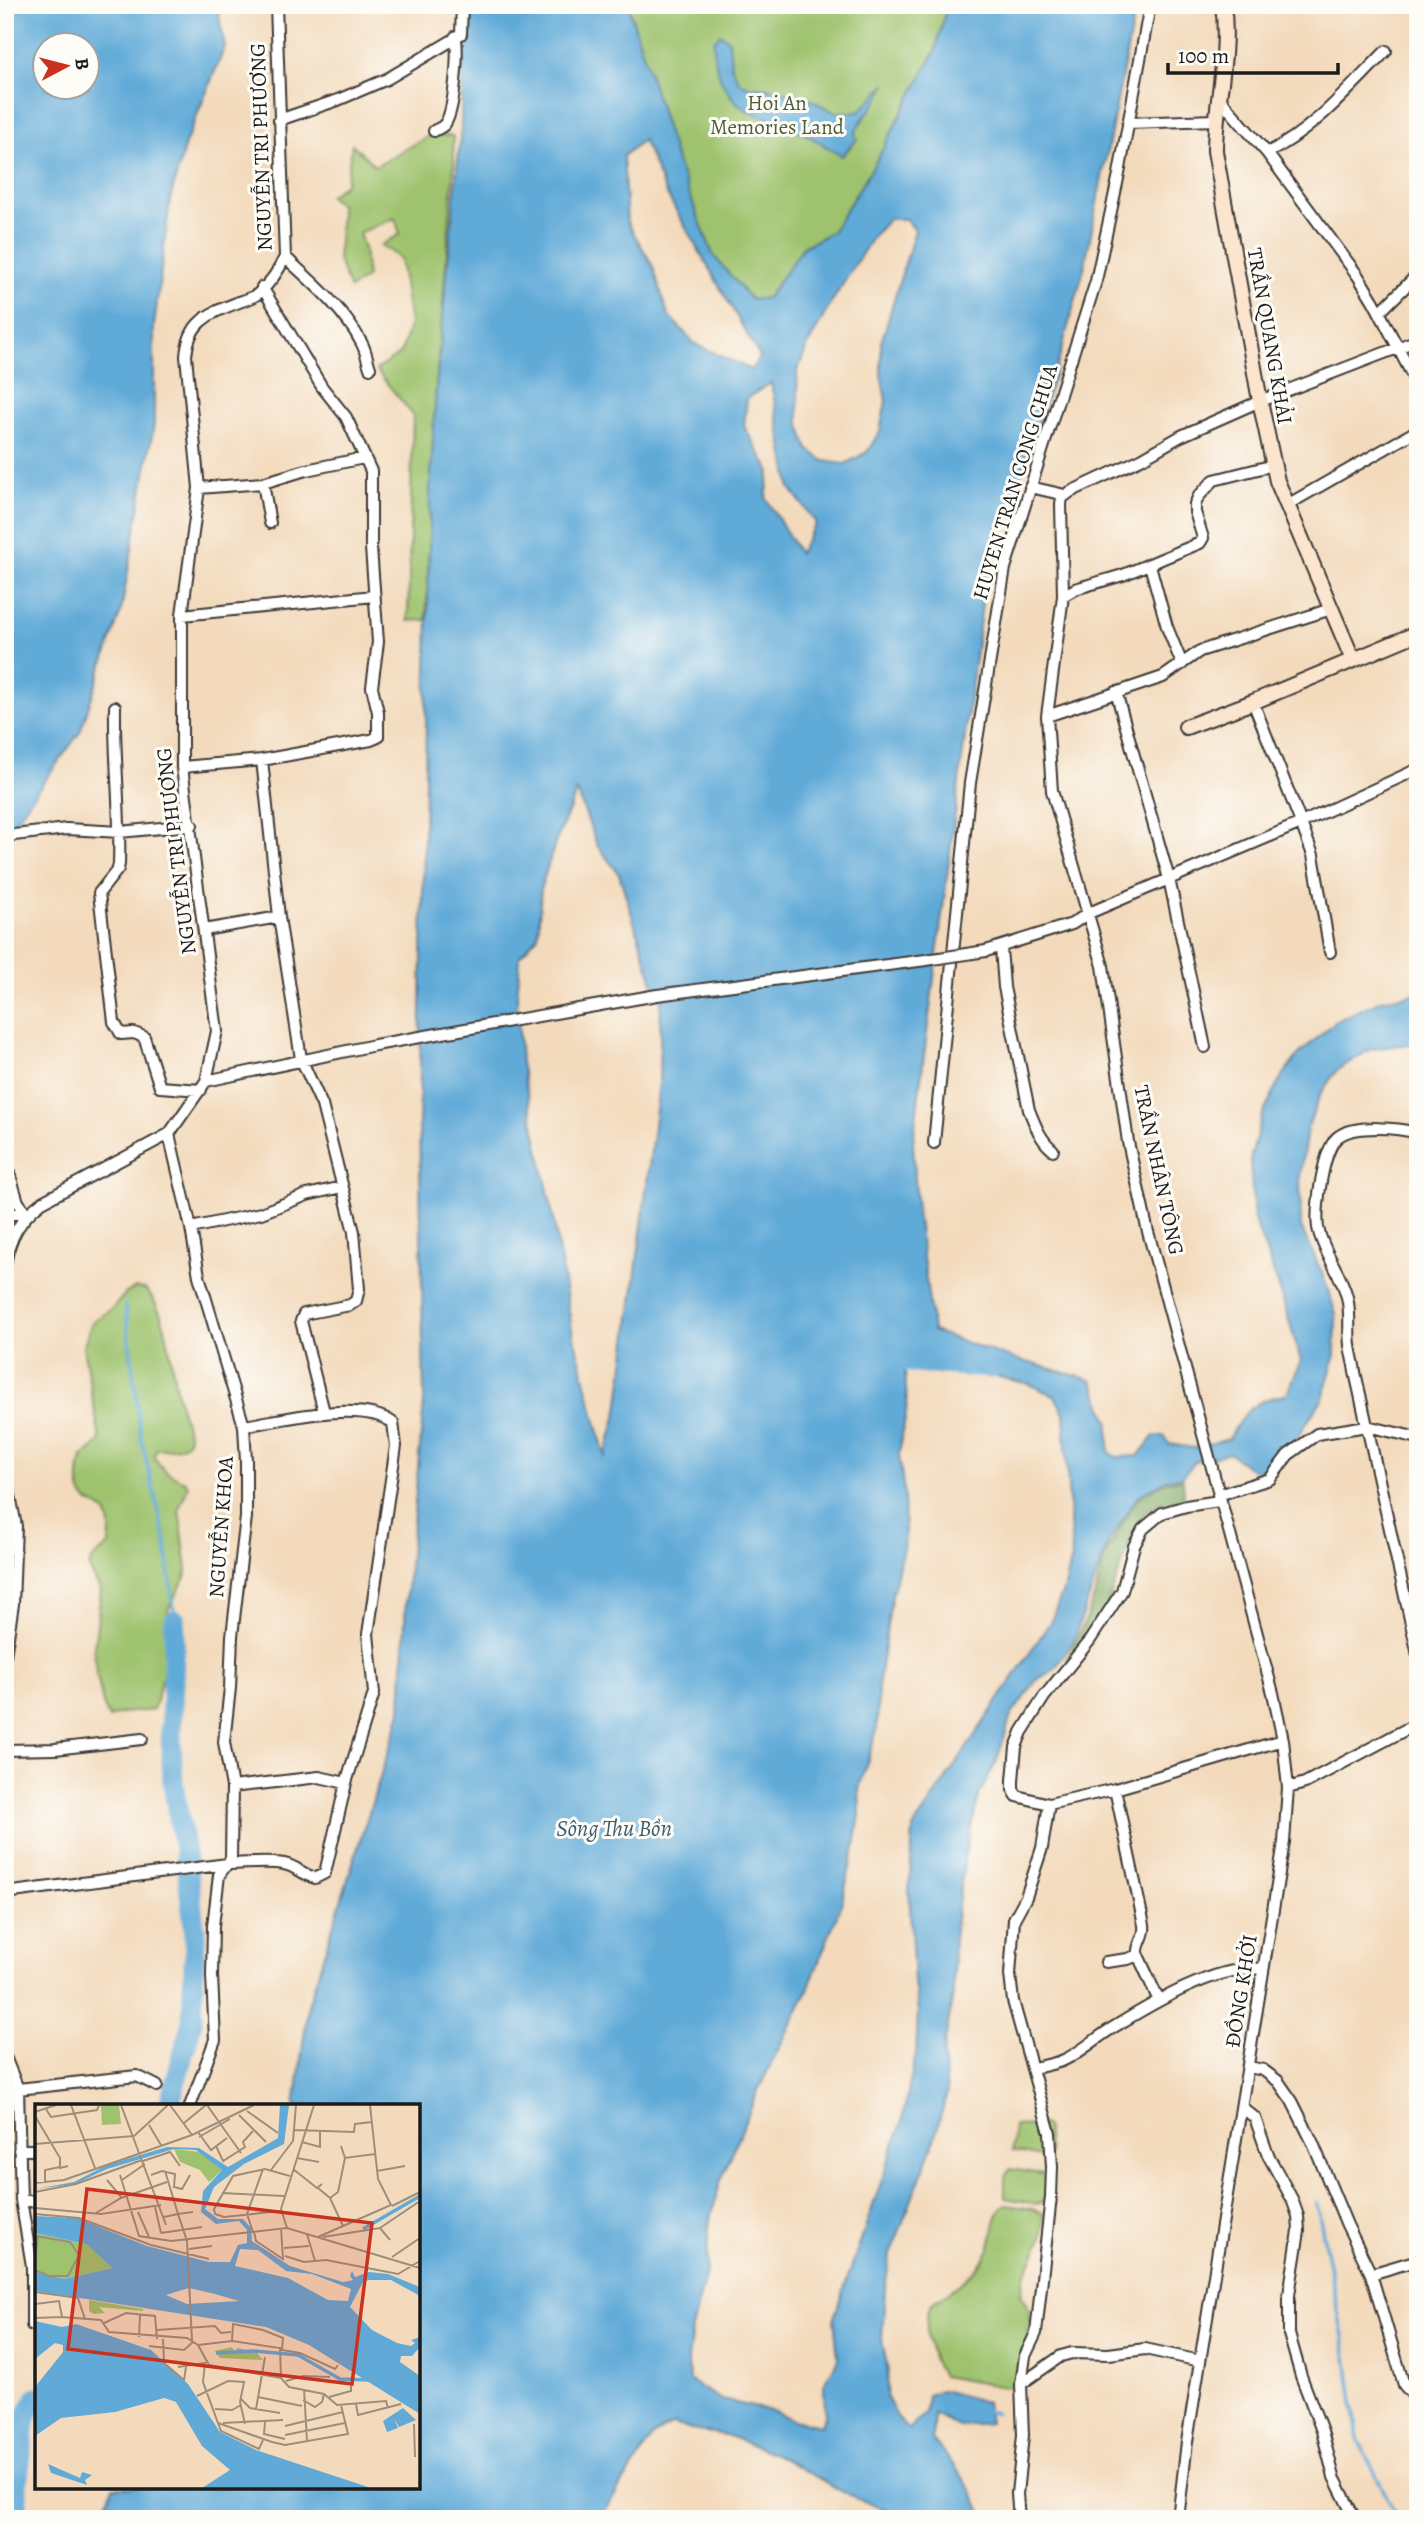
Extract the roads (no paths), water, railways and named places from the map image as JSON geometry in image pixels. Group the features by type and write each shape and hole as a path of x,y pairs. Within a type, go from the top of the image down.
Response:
{"street":[{"name":"NGUYỄN TRI PHƯƠNG","path":"5,1265 15,1230 27,1214 42,1202 169,1134 204,1085 218,1031 183,767 182,615 199,488 186,356 187,340 203,318 260,292 279,271 285,257 276,5"},
{"path":"279,120 338,100 387,79 461,34 462,5"},
{"name":"HUYEN TRAN CONG CHUA","path":"934,1143 970,783 1005,568 1097,281 1150,5"},
{"name":"TRẦN QUANG KHẢI","path":"1223,5 1226,26 1220,99 1215,120 1215,151 1260,401 1277,481 1353,660"},
{"path":"434,131 444,125 450,111 458,57 456,37"},
{"path":"1267,153 1282,146 1314,121 1386,51"},
{"path":"1220,99 1267,153 1358,276 1418,386"},
{"path":"1128,122 1215,120"},
{"path":"285,257 340,312 362,343 370,368"},
{"path":"1380,312 1418,274"},
{"path":"183,767 262,760 377,737 378,712 372,687 378,642 371,548 372,477 346,417 323,387 262,288"},
{"path":"1030,487 1065,495 1142,459 1181,436 1260,401 1418,340"},
{"path":"1287,505 1418,430"},
{"path":"199,488 263,483 306,470 364,458"},
{"path":"1063,596 1075,589 1150,565 1202,541 1195,512 1199,496 1214,480 1273,465"},
{"path":"263,483 270,523"},
{"name":"TRẦN NHÂN TÔNG","path":"1065,495 1061,504 1063,596 1047,716 1052,791 1103,965 1135,1173 1147,1228 1213,1475"},
{"path":"1150,565 1167,627 1182,664"},
{"path":"182,615 374,596"},
{"path":"1047,716 1163,677 1200,651 1331,609"},
{"path":"1186,727 1418,633"},
{"path":"1116,692 1169,878 1205,1047"},
{"path":"1253,702 1312,855 1330,952"},
{"path":"116,707 114,752 120,796 118,869 99,893 116,1027 121,1034 134,1033 144,1037 160,1087 204,1085 301,1059 657,995 1001,948 1072,925 1088,913 1301,823 1418,769"},
{"path":"262,760 279,917 301,1059 321,1105 354,1232 358,1297 350,1305 304,1314 301,1321 324,1412"},
{"path":"5,836 67,829 120,832 192,825"},
{"path":"205,930 279,917"},
{"path":"1001,948 1004,987 1029,1110 1036,1129 1053,1150"},
{"path":"1418,1133 1380,1128 1339,1135 1328,1155 1317,1194 1318,1226 1324,1248 1338,1272 1347,1297 1350,1345 1418,1655"},
{"name":"NGUYỄN KHOA","path":"169,1134 199,1276 244,1426 246,1461 246,1517 232,1636 224,1742 232,1787 231,1859 219,1875 213,1926 215,2040 191,2104"},
{"path":"5,1159 18,1202 27,1214"},
{"path":"191,1228 261,1213 307,1195 342,1187"},
{"path":"5,1214 27,1214"},
{"path":"5,1893 227,1864 283,1864 297,1868 306,1876 322,1876 329,1860 346,1783 374,1693 368,1634 396,1446 393,1423 374,1414 324,1412 244,1426"},
{"path":"1283,1740 1115,1789 1049,1804 1017,1796 1013,1789 1016,1747 1022,1732 1044,1697 1090,1640 1122,1591 1134,1546 1143,1529 1162,1513 1219,1498 1270,1479 1288,1455 1317,1434 1367,1426 1418,1438"},
{"path":"5,1470 16,1526 13,1604 5,1656"},
{"name":"ĐỒNG KHỞI","path":"1178,2519 1200,2361 1284,1842 1288,1788 1283,1740 1266,1659 1213,1475"},
{"path":"1288,1788 1305,1783 1418,1723"},
{"path":"5,1750 55,1749 142,1739"},
{"path":"232,1787 319,1777 346,1783"},
{"path":"1115,1789 1144,1925 1145,1933 1137,1949 1138,1955 1159,2001"},
{"path":"1019,2519 1017,2494 1023,2435 1021,2384 1025,2356 1036,2333 1052,2167 1049,2133 1013,2001 1010,1975 1014,1919 1026,1897 1042,1848 1049,1804"},
{"path":"1106,1962 1138,1955"},
{"path":"1033,2068 1064,2060 1159,2001 1217,1974 1250,1968 1263,1969"},
{"path":"5,2057 18,2089 20,2200 32,2266 32,2325"},
{"path":"1249,2067 1263,2070 1278,2081 1292,2101 1371,2274 1404,2385 1418,2401"},
{"path":"18,2089 137,2076 157,2085"},
{"path":"1242,2107 1255,2118 1268,2155 1292,2199 1298,2216 1299,2231 1289,2295 1289,2334 1301,2376 1322,2431 1334,2476 1355,2519"},
{"path":"19,2150 35,2150"},
{"path":"20,2200 35,2202"},
{"path":"1371,2274 1418,2260"},
{"path":"1021,2384 1061,2356 1072,2353 1109,2354 1145,2349 1200,2361"}],"water":[{"path":"5,5 217,5 225,47 185,144 170,200 154,326 154,424 121,611 80,732 5,835"},
{"name":"Sông Thu Bồn","path":"464,5 628,5 677,163 713,255 751,300 767,298 803,247 832,232 874,165 935,52 947,5 1136,5 1084,269 1056,370 985,580 913,1142 917,1213 933,1331 1008,1357 1092,1380 1109,1422 1109,1451 1115,1457 1138,1456 1154,1436 1164,1436 1169,1444 1194,1448 1229,1439 1240,1420 1258,1403 1287,1394 1301,1361 1278,1284 1254,1220 1250,1160 1262,1116 1279,1081 1299,1054 1336,1021 1381,1000 1418,993 1418,1043 1371,1049 1337,1070 1320,1095 1307,1129 1300,1176 1301,1227 1322,1273 1336,1314 1335,1355 1323,1398 1297,1438 1280,1453 1275,1466 1254,1471 1230,1453 1196,1461 1182,1477 1168,1479 1138,1496 1109,1541 1073,1642 1055,1668 1036,1681 1011,1716 996,1763 980,1793 965,1854 954,1934 953,1995 943,2054 947,2093 932,2148 890,2255 882,2339 888,2372 886,2396 898,2418 909,2430 925,2413 927,2395 942,2390 986,2402 989,2423 959,2426 934,2414 932,2439 969,2487 984,2519 900,2519 898,2515 845,2493 775,2454 726,2435 691,2430 673,2424 653,2435 598,2519 100,2519 112,2489 420,2489 420,2104 295,2104 308,2005 401,1711 406,1599 424,1401 419,1124 430,488 436,387 461,127","holes":["643,140 666,193 760,357 751,370 695,344 668,315 653,266 627,222 623,156","889,219 906,219 915,230 881,343 881,375 886,401 880,431 867,452 845,464 824,461 808,449 799,422 797,371 831,303 873,236","771,383 790,488 816,523 799,553 766,498 770,471 744,426 747,398","577,791 597,845 619,874 657,995 661,996 659,1084 641,1232 618,1410 605,1456 572,1329 551,1205 521,1063 517,1000 520,956 538,936 541,887 556,841","940,1355 977,1372 1029,1384 1055,1396 1064,1413 1072,1557 1066,1583 1051,1621 913,1828 909,1892 918,2012 916,2054 901,2125 834,2317 838,2359 824,2385 825,2413 821,2426 793,2420 776,2412 722,2400 689,2380 688,2360 692,2329 707,2268 708,2228 721,2180 760,2086 807,1992 841,1905 855,1847 860,1814 859,1789 877,1729 878,1687 891,1600 905,1540 904,1492 899,1455 907,1406 905,1370 926,1356"]},
{"path":"721,34 729,40 731,66 739,81 746,86 773,89 810,99 834,112 859,112 885,85 883,92 858,127 855,134 857,139 842,156 794,128 759,116 739,105 721,80 715,60 714,40"}],"waterway":[{"path":"125,1305 141,1438 166,1542 175,1620"},
{"path":"888,1360 992,1368"},
{"path":"170,2104 192,2022 195,1935 173,1784 171,1735 175,1620"},
{"path":"1317,2203 1347,2357 1358,2439 1398,2519"},
{"path":"17,2519 17,2483 26,2416 35,2400"},
{"path":"983,2411 995,2413"}],"park label":[{"name":"Hoi An Memories Land","path":"777,115"}]}
